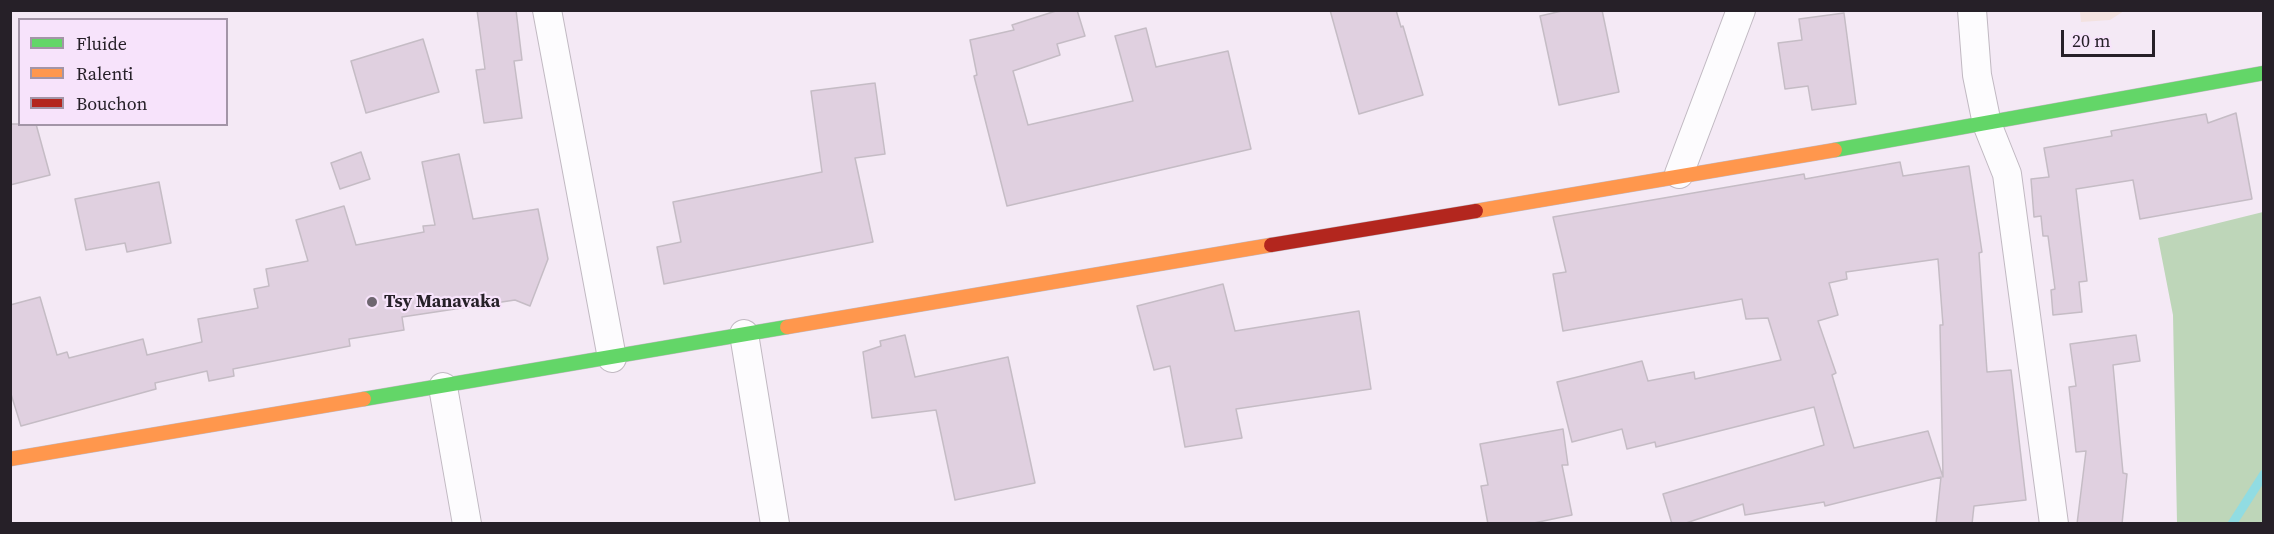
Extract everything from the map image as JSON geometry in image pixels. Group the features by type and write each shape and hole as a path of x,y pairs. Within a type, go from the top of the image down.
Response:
{"main road":[{"path":"10,459 443,387 1679,174 1987,124 2264,73"}],"street":[{"path":"547,10 612,358"},
{"path":"1679,174 1741,10"},
{"path":"1972,10 1977,75 1987,124 2007,174 2054,524"},
{"path":"744,334 775,524"},
{"path":"443,387 467,524"}],"shaded area":[{"path":"2080,10 2124,11 2110,20 2081,22"}],"green space":[{"path":"2263,212 2263,523 2177,523 2173,315 2158,238"}],"building":[{"path":"477,10 516,10 522,60 514,61 522,118 484,123 476,70 485,69"},
{"path":"1059,10 1077,10 1085,36 1057,44 1060,55 1013,71 1028,125 1133,101 1115,36 1146,28 1156,67 1228,51 1251,149 1007,206 974,76 977,75 970,40 1014,30 1012,25"},
{"path":"1330,10 1396,10 1401,27 1403,26 1423,95 1359,114"},
{"path":"1566,10 1602,10 1619,92 1559,105 1540,16"},
{"path":"1844,13 1856,104 1812,110 1808,86 1785,89 1778,43 1802,40 1799,19"},
{"path":"423,39 439,92 366,113 351,61"},
{"path":"875,83 885,154 855,158 873,242 664,284 657,247 681,242 673,202 822,172 811,91"},
{"path":"2236,113 2252,199 2140,219 2133,180 2076,189 2087,281 2079,282 2082,312 2053,315 2051,290 2055,289 2048,236 2043,236 2041,216 2034,217 2031,179 2049,177 2044,148 2112,136 2111,131 2206,114 2208,123"},
{"path":"10,124 37,126 50,175 10,185"},
{"path":"361,152 370,179 340,189 331,163"},
{"path":"459,154 473,219 538,209 548,259 530,306 515,300 402,317 404,330 349,339 350,346 233,369 234,376 209,381 207,371 155,383 156,389 21,426 10,391 10,305 40,297 57,355 67,352 69,358 143,339 147,355 202,342 198,319 258,308 254,289 269,286 266,269 308,261 296,220 344,206 356,245 424,232 423,226 435,225 422,162"},
{"path":"1900,162 1903,176 1969,166 1982,252 1979,253 1987,372 2011,370 2026,500 1974,506 1972,524 1936,524 1941,477 1825,506 1824,502 1745,515 1743,504 1683,524 1672,524 1663,494 1824,445 1814,407 1656,447 1655,442 1627,449 1622,429 1572,442 1557,382 1642,361 1648,381 1694,372 1695,379 1781,360 1768,318 1746,319 1742,299 1563,331 1553,274 1566,272 1553,217 1804,174 1805,179","holes":["1938,259 1943,325 1940,325 1943,477 1928,431 1854,448 1832,375 1836,373 1818,321 1838,315 1829,283 1847,279 1846,272"]},
{"path":"159,182 171,243 127,252 125,243 86,250 75,199"},
{"path":"1223,284 1235,331 1359,311 1371,389 1236,409 1242,438 1185,447 1170,366 1154,370 1137,306"},
{"path":"905,335 915,377 1008,357 1035,483 955,500 936,410 872,418 863,352 881,346 880,341"},
{"path":"2136,335 2140,361 2113,365 2123,473 2127,474 2122,524 2077,524 2086,451 2076,452 2069,387 2076,386 2070,344"},
{"path":"1563,429 1568,465 1562,465 1572,515 1529,524 1488,524 1481,486 1488,485 1480,444"}],"waterway":[{"path":"2232,524 2264,474"}],"traffic: fast":[{"path":"1835,150 2264,73"},
{"path":"364,399 787,327"}],"traffic: slow":[{"path":"1476,211 1835,150"},
{"path":"787,327 1271,245"},
{"path":"10,459 364,399"}],"traffic: jam":[{"path":"1271,245 1476,211"}],"place":[{"name":"Tsy Manavaka","path":"372,302"}]}
